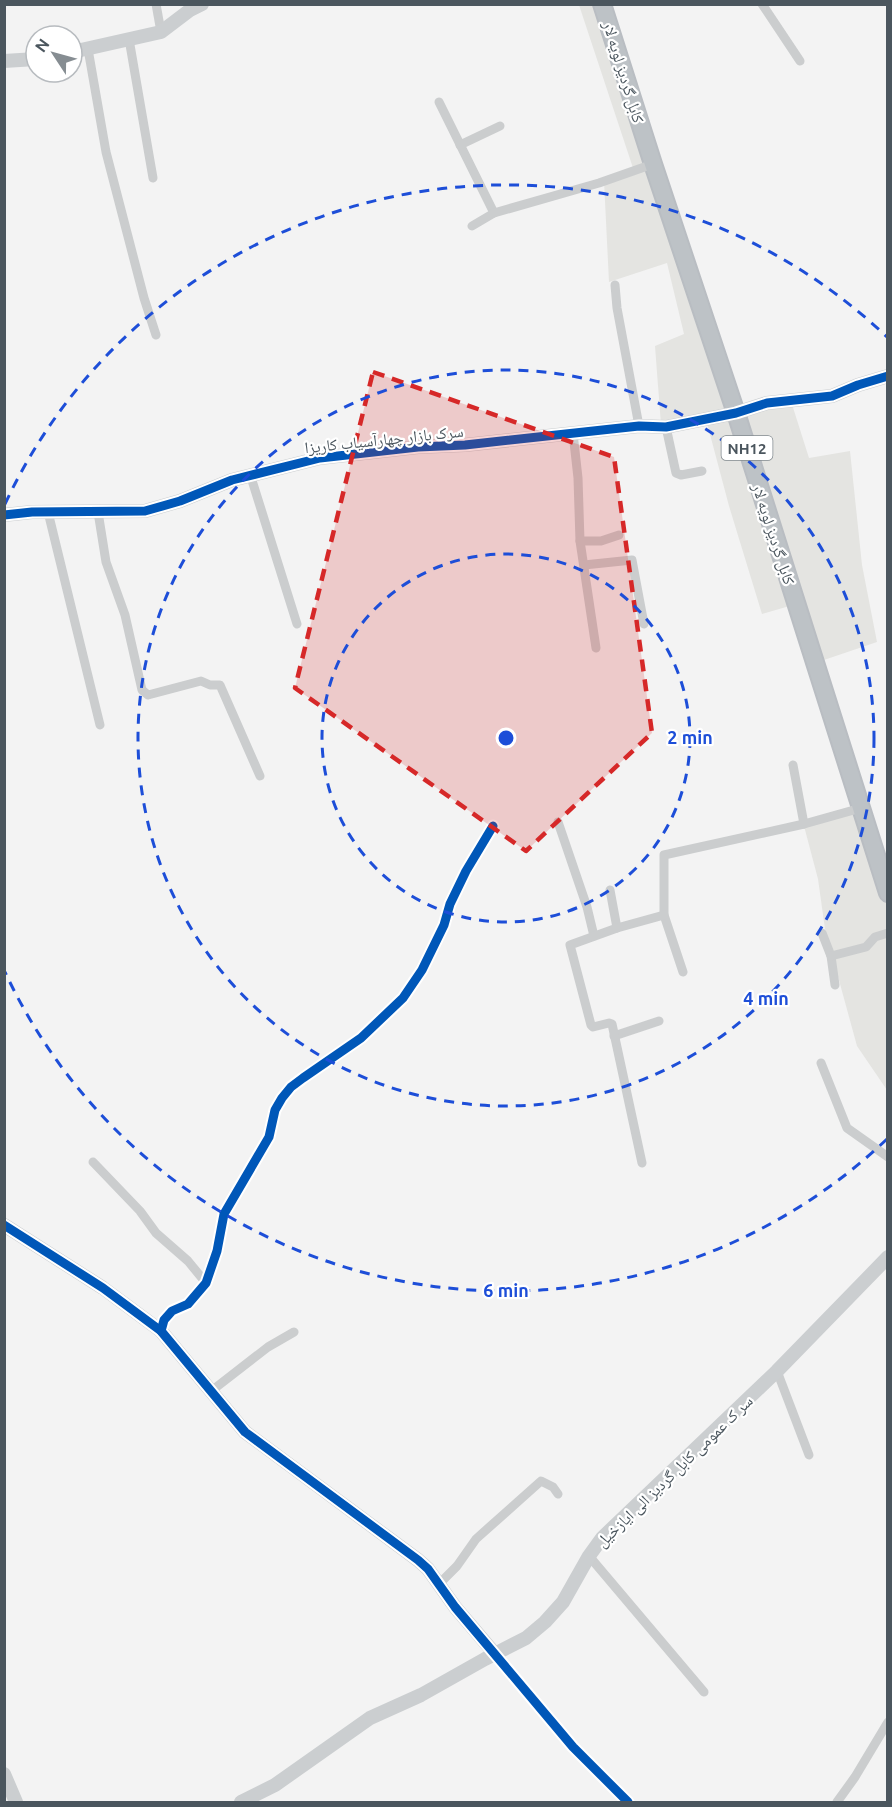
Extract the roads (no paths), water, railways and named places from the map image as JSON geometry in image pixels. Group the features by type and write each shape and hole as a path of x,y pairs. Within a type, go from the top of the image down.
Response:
{"highway":[{"name":"کابل گردیز لویه لار","path":"602,4 652,164 736,413 888,893"}],"street":[{"path":"156,4 161,32"},
{"path":"84,50 161,32 190,10 202,4"},
{"path":"762,4 800,61"},
{"path":"129,39 153,178"},
{"path":"88,49 106,152 144,298 156,335"},
{"path":"4,61 24,60"},
{"path":"439,102 494,213"},
{"path":"460,145 500,126"},
{"path":"471,226 494,213 599,183 652,164"},
{"path":"615,285 617,308 639,426"},
{"name":"سرک بازار چهارآسیاب کاریزا","path":"4,515 32,512 145,511 180,501 250,474 320,458 639,426 666,428 736,413 768,403 832,396 888,376"},
{"path":"666,428 676,473 681,475 702,471"},
{"path":"573,434 580,542 596,648"},
{"path":"250,474 297,624"},
{"path":"48,512 100,725"},
{"path":"98,512 106,562 125,615 142,690 148,695 201,681 210,685 220,685 260,776"},
{"path":"580,542 601,541 619,535"},
{"path":"584,565 632,560 644,624"},
{"path":"792,765 804,824"},
{"path":"683,972 664,915 664,855 804,824 861,808"},
{"path":"558,822 587,907 594,936"},
{"path":"161,1330 167,1315 188,1304 206,1283 218,1251 224,1214 269,1137 275,1110 282,1098 291,1087 361,1038 403,998 422,970 444,925 450,904 466,871 493,826"},
{"path":"610,890 617,928"},
{"path":"642,1162 610,1023 593,1027 591,1025 570,945 617,928 664,915"},
{"path":"822,933 831,956 835,985"},
{"path":"831,956 866,947 875,937 888,933"},
{"path":"614,1036 660,1021"},
{"path":"821,1063 847,1128 888,1156"},
{"path":"93,1162 140,1211 156,1233 188,1260 206,1283"},
{"path":"4,1225 103,1288 161,1330 245,1432 428,1569 438,1585 573,1747 628,1803"},
{"name":"سر ک عمومی کابل گردیز الی ایازخیل","path":"241,1803 275,1785 370,1718 421,1695 526,1638 545,1622 563,1602 602,1538 777,1371 888,1257"},
{"path":"210,1392 268,1347 294,1332"},
{"path":"777,1371 809,1455"},
{"path":"438,1585 457,1566 476,1539 541,1481 553,1486 558,1494"},
{"path":"589,1556 704,1692"},
{"path":"837,1803 888,1722"},
{"path":"4,1774 16,1803"}]}
